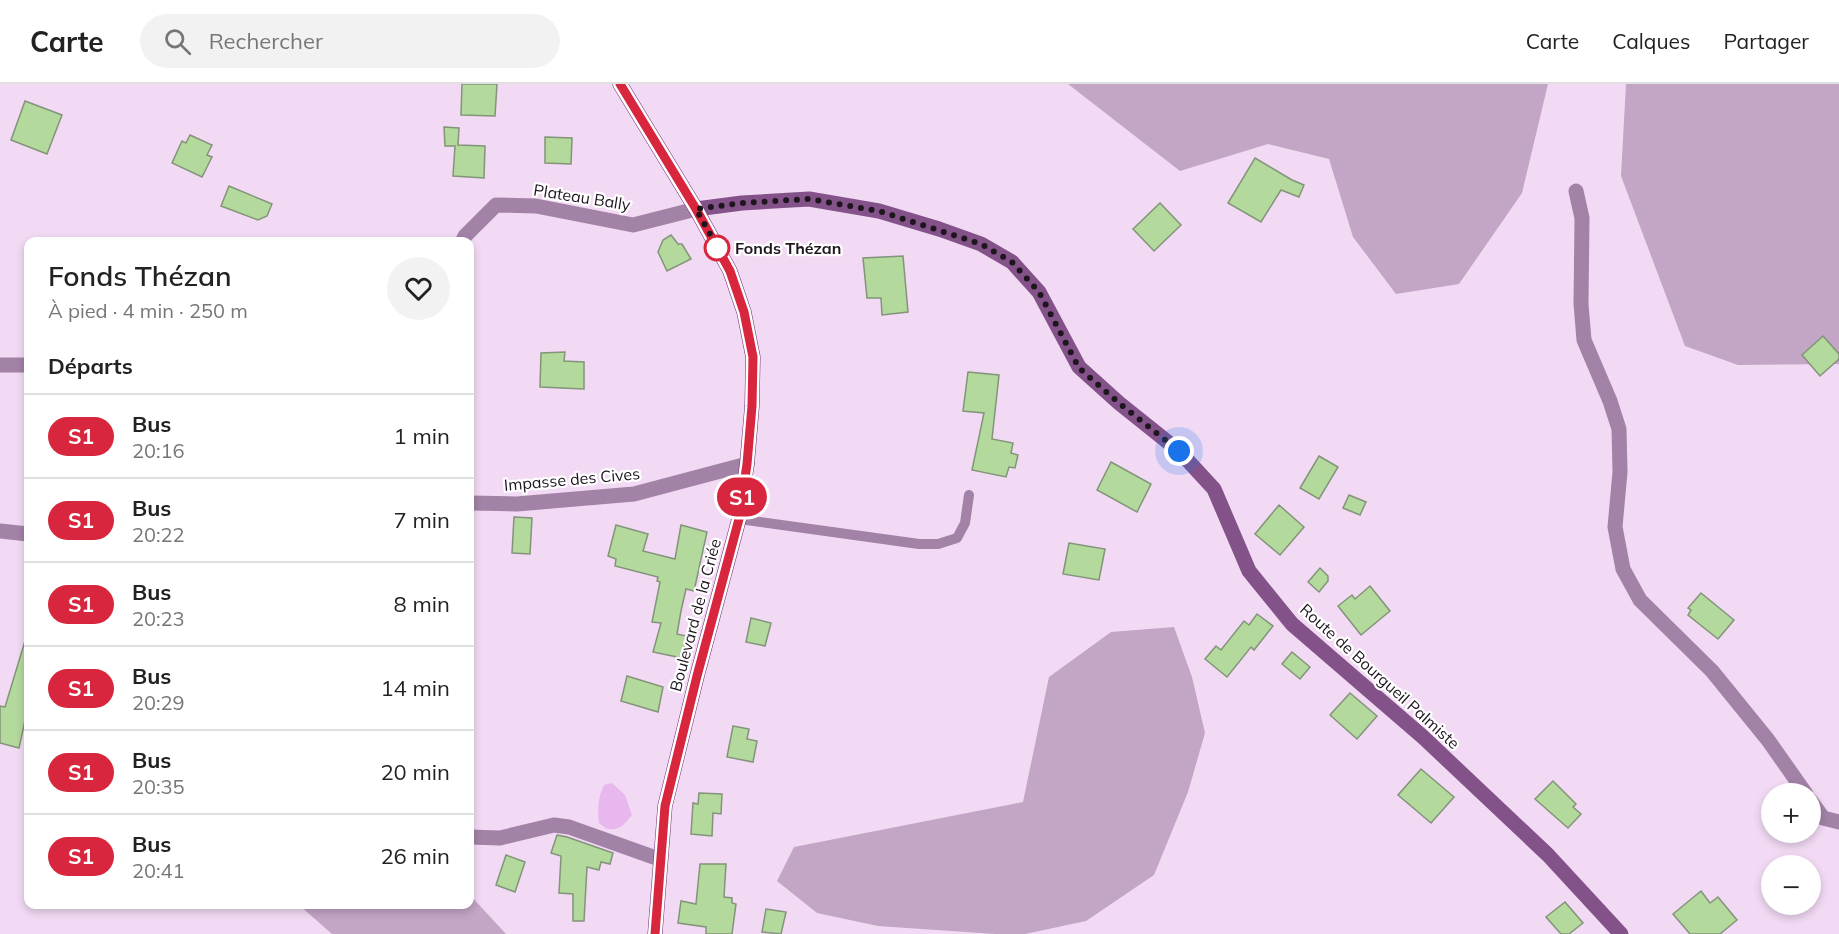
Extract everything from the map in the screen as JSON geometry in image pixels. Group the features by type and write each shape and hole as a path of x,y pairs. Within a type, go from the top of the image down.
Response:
{"main road":[{"name":"Boulevard de la Criée","path":"620,84 696,209 730,271 744,312 753,357 747,464 739,519 667,796 655,934"}],"street":[{"path":"1576,191 1582,218 1581,304 1584,340 1620,429 1620,472 1615,527 1623,569 1640,600 1712,671 1768,740 1798,783"},
{"name":"Route de Bourgueil Palmiste","path":"696,209 742,203 809,199 879,211 939,229 981,244 1012,262 1039,292 1079,368 1179,451 1214,489 1249,571 1292,624 1423,737 1548,855 1621,934"},
{"name":"Plateau Bally","path":"464,237 496,205 536,206 633,225 696,209"},
{"path":"0,365 24,365"},
{"name":"Impasse des Cives","path":"474,503 517,504 634,494 747,464"},
{"path":"0,531 24,534"},
{"path":"1821,815 1823,818 1839,822"},
{"path":"474,837 501,838 554,825 568,827 660,859"}],"lane":[{"path":"739,519 919,544 938,544 957,538 965,523 969,495"}],"shaded area":[{"path":"1068,84 1548,84 1522,193 1459,284 1396,294 1353,237 1329,159 1268,144 1180,171"},
{"path":"1626,84 1839,84 1839,364 1738,365 1685,346 1621,176"},
{"path":"1174,627 1192,677 1205,733 1188,792 1154,875 1086,921 1025,934 878,926 817,913 777,881 794,847 1023,802 1049,677 1111,632"},
{"path":"612,783 625,795 632,815 621,826 609,829 599,823 598,813 599,799 604,785"},
{"path":"474,899 506,934 332,934 304,909 474,909"}],"building":[{"path":"462,84 497,84 495,116 461,115"},
{"path":"25,101 62,115 47,154 11,140"},
{"path":"444,127 459,128 458,145 485,146 484,178 453,176 455,146 445,146"},
{"path":"190,135 212,145 207,155 212,157 202,177 172,163 182,141 186,143"},
{"path":"545,137 572,138 571,164 545,163"},
{"path":"1255,158 1304,185 1299,197 1281,190 1261,222 1228,203"},
{"path":"229,186 272,204 267,216 258,220 221,206"},
{"path":"1160,203 1181,225 1154,251 1133,229"},
{"path":"671,235 678,244 682,244 691,259 667,271 658,252 663,240"},
{"path":"903,256 908,312 882,315 881,298 867,298 863,258"},
{"path":"1823,336 1839,354 1839,359 1820,376 1802,355"},
{"path":"565,352 564,361 584,362 584,389 540,387 541,353"},
{"path":"968,372 999,375 992,439 1013,443 1011,453 1018,455 1015,468 1009,467 1006,477 972,470 984,413 963,411"},
{"path":"1319,456 1338,467 1319,499 1300,488"},
{"path":"1111,462 1151,484 1137,512 1097,490"},
{"path":"1349,495 1366,502 1360,515 1343,508"},
{"path":"1279,505 1304,527 1280,555 1255,534"},
{"path":"514,517 532,518 530,554 512,553"},
{"path":"616,525 648,534 643,551 675,559 681,525 707,532 694,591 686,589 681,611 677,634 686,636 682,658 653,652 661,623 652,622 660,582 657,581 658,577 615,566 616,559 608,556"},
{"path":"1069,543 1105,549 1099,580 1063,574"},
{"path":"1320,568 1328,576 1328,581 1319,592 1308,582"},
{"path":"1370,586 1390,611 1361,635 1338,606 1352,595 1355,599"},
{"path":"1701,593 1734,620 1718,639 1688,615 1691,610 1688,608"},
{"path":"1257,614 1273,626 1254,650 1251,647 1227,677 1205,659 1216,646 1221,650 1244,621 1249,625"},
{"path":"751,618 771,623 765,646 746,642"},
{"path":"24,644 24,725 19,748 0,743 0,706 5,707"},
{"path":"1292,652 1310,667 1300,679 1282,664"},
{"path":"627,676 663,687 658,712 621,701"},
{"path":"1350,693 1377,716 1357,739 1330,715"},
{"path":"733,726 749,729 747,739 757,741 753,762 727,757"},
{"path":"1421,769 1454,797 1431,823 1398,795"},
{"path":"1553,781 1576,804 1573,807 1581,814 1568,828 1535,799"},
{"path":"699,793 722,794 721,814 713,813 712,836 691,834 693,803 698,804"},
{"path":"557,835 613,853 610,864 601,862 599,870 587,867 584,921 573,921 573,894 559,893 561,856 551,853"},
{"path":"506,855 525,862 515,892 496,885"},
{"path":"700,864 726,864 724,897 732,898 732,903 736,904 732,934 706,934 706,927 678,923 681,901 696,904"},
{"path":"1701,891 1710,903 1718,897 1737,920 1720,934 1690,934 1673,914"},
{"path":"1565,902 1583,923 1569,934 1561,934 1546,917"},
{"path":"766,909 786,912 781,934 762,932"}],"bus line":[{"name":"S1","path":"620,84 696,209 730,271 744,312 753,357 747,464 739,519 665,806 655,934"}],"place":[{"name":"Fonds Thézan","path":"717,248"}],"route":[{"path":"717,248 719,250 696,209 742,203 809,199 879,211 981,244 1012,262 1039,292 1079,368 1179,451"}]}
